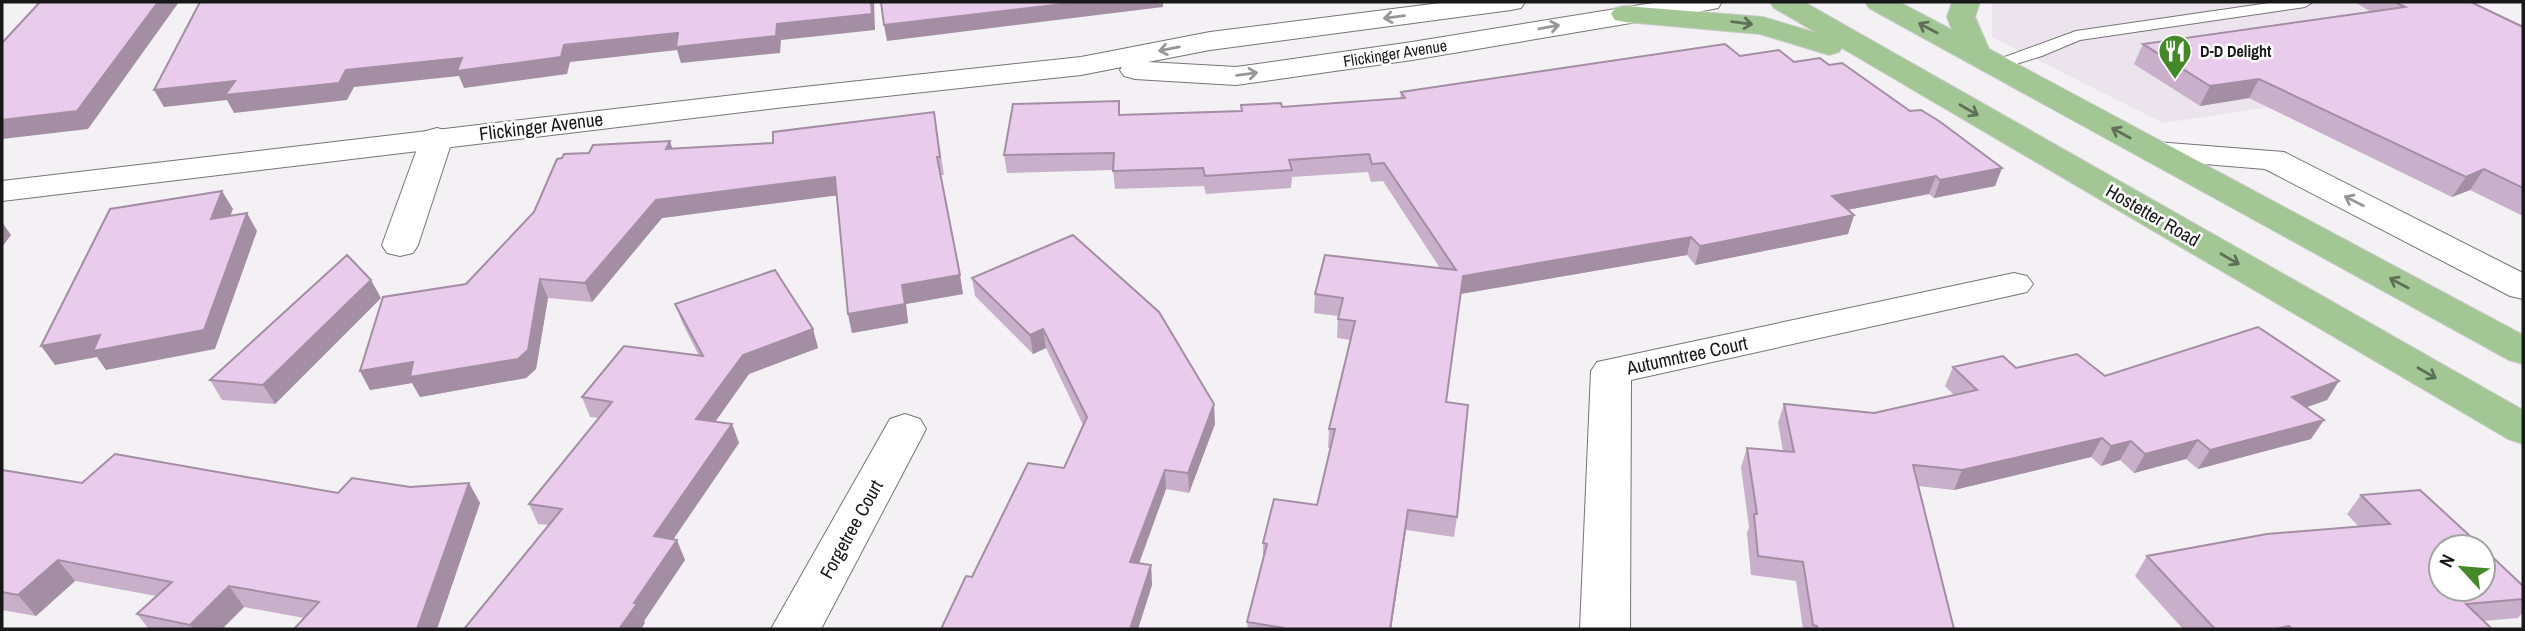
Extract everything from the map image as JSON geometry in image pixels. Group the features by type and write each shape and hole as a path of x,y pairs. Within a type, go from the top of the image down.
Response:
{"main road":[{"name":"Hostetter Road","path":"1784,2 2523,429"},
{"path":"1879,2 2523,351"},
{"path":"1966,2 1961,17 1986,59"},
{"path":"1625,14 1763,26 1809,38 1910,75"}],"street":[{"name":"Flickinger Avenue","path":"2,191 437,138 1081,66 1210,41 1511,2"},
{"name":"Flickinger Avenue","path":"1081,66 1236,76 1412,51 1708,2"},
{"path":"400,245 437,138"},
{"path":"2155,152 2272,159 2523,288"},
{"name":"Autumntree Court","path":"1605,629 1611,371 2014,284"},
{"name":"Forgetree Court","path":"796,629 905,429"}],"lane":[{"path":"1986,59 2036,53 2076,36 2305,2"}],"shaded area":[{"path":"1992,2 2448,2 2523,69 2163,123 1992,37"}],"building":[{"path":"40,2 158,2 77,111 2,120 2,43"},
{"path":"200,2 871,2 872,14 777,24 776,36 676,47 678,33 564,45 561,57 457,71 462,58 346,70 339,83 225,95 235,81 154,90"},
{"path":"881,2 1080,2 884,25"},
{"path":"2395,2 2471,2 2523,27 2523,188 2484,169 2466,177 2259,79 2210,86 2143,44 2405,7"},
{"path":"1725,44 1740,56 1779,50 1794,62 1820,58 1829,65 1842,63 1910,111 1921,110 1939,121 2002,168 1940,180 1936,176 1832,196 1854,215 1716,243 1700,246 1691,237 1463,276 1446,402 1468,405 1457,517 1408,510 1390,629 1284,629 1247,622 1267,544 1263,543 1274,499 1317,505 1335,429 1329,429 1355,321 1338,319 1343,298 1315,294 1325,255 1456,270 1384,163 1372,164 1369,154 1289,160 1292,170 1205,176 1203,168 1113,171 1114,153 1004,155 1013,104 1119,101 1119,115 1242,111 1241,105 1281,103 1282,107 1405,98 1401,92"},
{"path":"934,112 940,157 937,157 960,275 902,285 905,304 848,314 835,177 656,200 585,283 540,279 528,350 518,359 410,377 413,362 360,371 383,297 466,284 534,212 557,159 564,154 589,153 593,145 670,141 666,149 773,143 773,132"},
{"path":"222,191 211,219 247,213 204,330 93,351 100,335 41,346 110,209"},
{"path":"1073,235 1159,312 1214,404 1188,473 1165,470 1130,562 1151,565 1130,629 941,629 966,576 972,577 1028,463 1064,468 1087,417 1043,329 1030,335 972,278"},
{"path":"347,255 371,280 263,385 210,380"},
{"path":"775,270 813,329 743,355 696,419 732,424 654,536 677,540 619,629 464,629 562,509 529,504 612,402 582,397 624,346 703,356 675,304"},
{"path":"2258,327 2339,381 2292,397 2324,420 2210,450 2198,440 2145,454 2131,441 2111,446 2102,438 1962,470 1913,465 1954,629 1817,629 1817,626 1813,625 1803,562 1758,556 1754,514 1757,514 1747,448 1794,452 1784,404 1874,413 1977,390 1953,367 2003,356 2016,368 2077,354 2105,376"},
{"path":"115,454 338,493 352,478 410,487 469,483 417,629 294,629 319,602 229,586 190,625 137,614 172,582 58,560 18,595 2,592 2,470 82,483"},
{"path":"2420,490 2467,533 2427,533 2427,603 2477,603 2466,604 2492,629 2292,629 2289,626 2275,629 2215,629 2147,556 2267,534 2390,524 2361,495"},
{"path":"2497,561 2523,586 2523,599 2497,601"}],"place":[{"name":"D-D Delight","path":"2175,81"}]}
